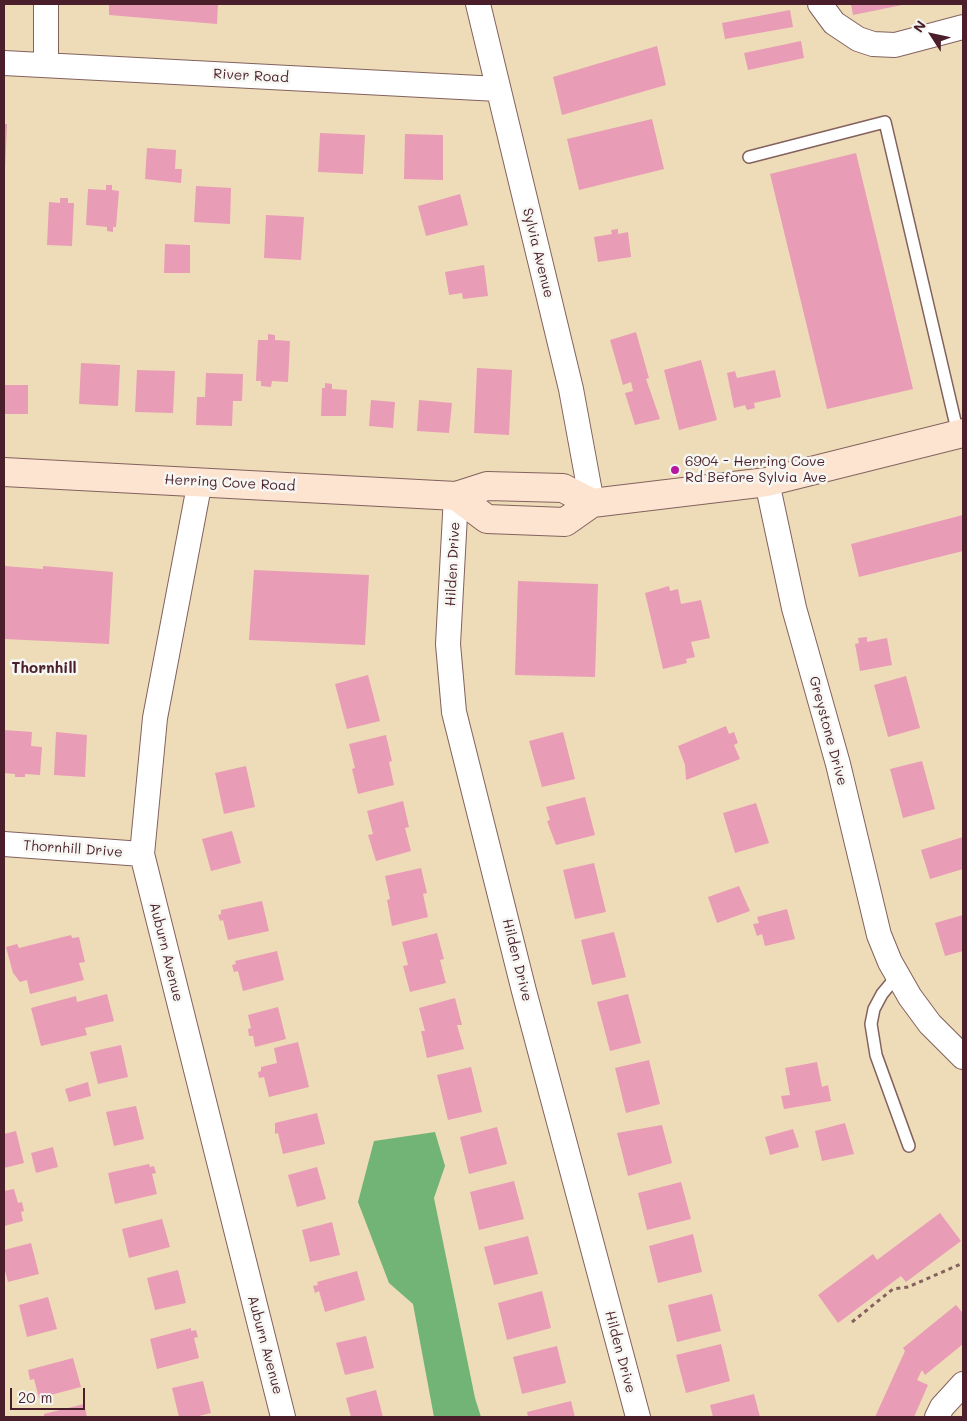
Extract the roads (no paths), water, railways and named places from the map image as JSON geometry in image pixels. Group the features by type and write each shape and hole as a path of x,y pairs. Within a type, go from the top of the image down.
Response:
{"main road":[{"path":"456,496 487,519 566,522 592,503 767,482 961,433"},
{"name":"Herring Cove Road","path":"4,472 456,496"}],"street":[{"path":"46,4 46,65"},
{"name":"Sylvia Avenue","path":"478,4 571,389 592,503"},
{"path":"820,4 834,23 858,39 882,46 895,45 963,27"},
{"name":"River Road","path":"4,63 498,89"},
{"name":"Auburn Avenue","path":"200,481 155,718 142,854 283,1417"},
{"name":"Greystone Drive","path":"767,482 794,608 838,764 874,921 884,949 897,976 925,1018 963,1057"},
{"name":"Hilden Drive","path":"456,496 448,644 454,712 524,991 638,1417"},
{"name":"Thornhill Drive","path":"4,844 142,854"},
{"path":"937,1417 942,1407 963,1384"}],"lane":[{"path":"749,157 885,122 961,433"},
{"path":"897,976 882,994 874,1009 871,1024 876,1055 909,1146"}],"place":[{"name":"6904 - Herring Cove Rd Before Sylvia Ave","path":"675,470"}],"district":[{"name":"Thornhill","path":"44,668"}]}
